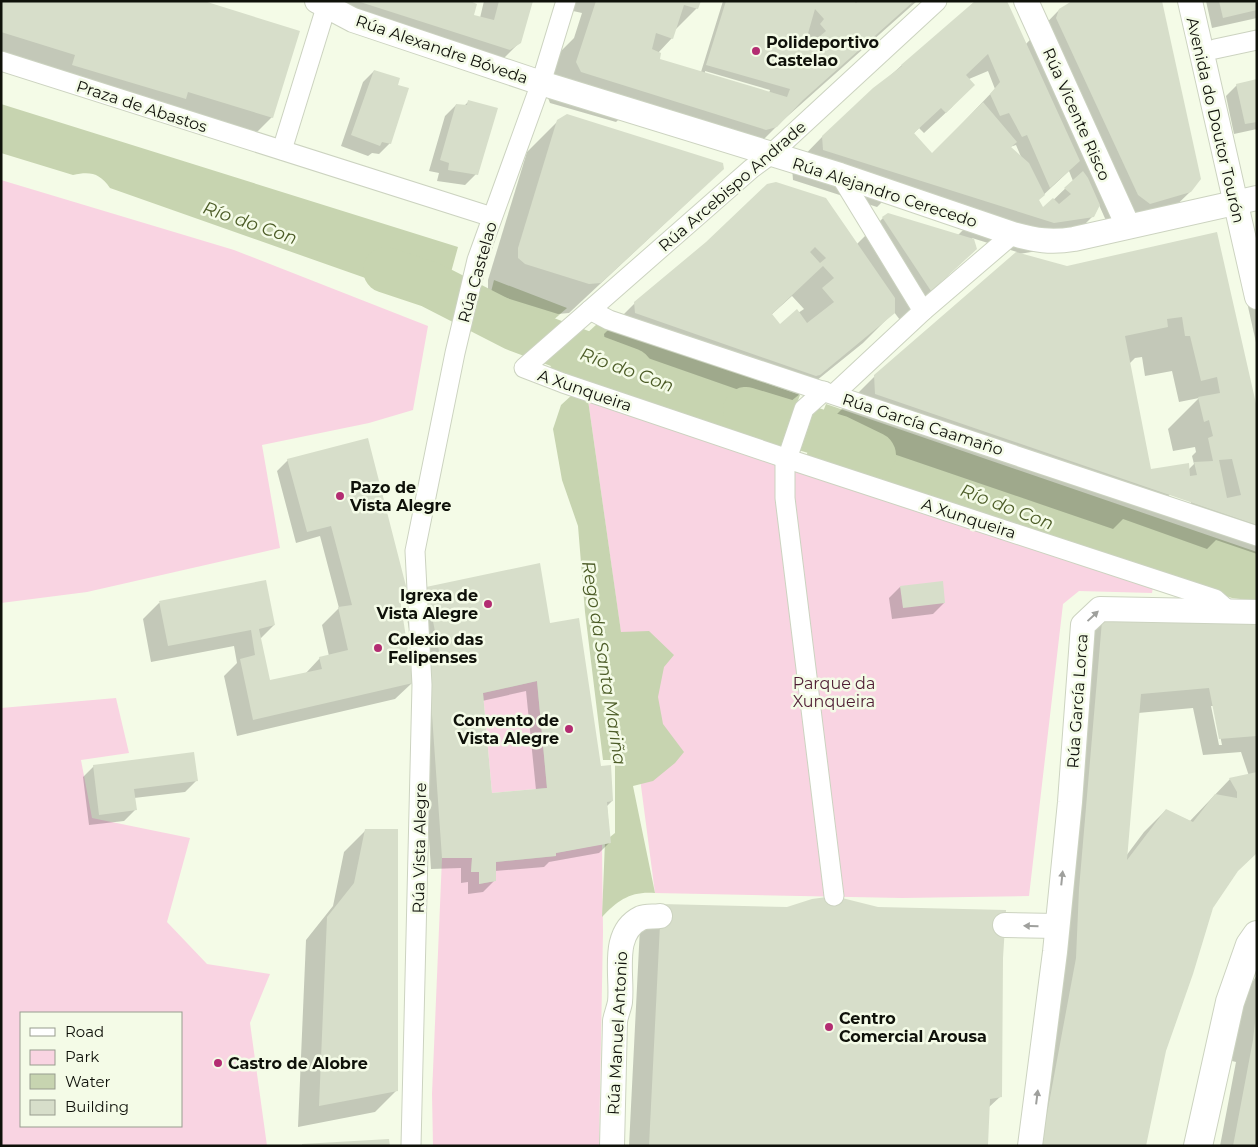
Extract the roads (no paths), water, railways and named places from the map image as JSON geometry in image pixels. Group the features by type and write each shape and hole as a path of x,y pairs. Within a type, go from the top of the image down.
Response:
{"main road":[{"path":"1198,1146 1230,1002 1250,945 1257,935"}],"street":[{"name":"Rúa Castelao","path":"415,551 455,353 477,260 541,83 566,1"},
{"name":"Rúa Arcebispo Andrade","path":"524,368 751,169 770,155 937,1"},
{"name":"Rúa Vicente Risco","path":"1026,1 1128,226"},
{"name":"Avenida do Doutor Tourón","path":"1190,1 1246,200 1257,297"},
{"name":"Rúa Alexandre Bóveda","path":"323,3 353,20 541,83"},
{"path":"282,150 323,3"},
{"path":"1215,48 1257,40"},
{"name":"Praza de Abastos","path":"1,61 492,217"},
{"name":"Rúa Alejandro Cerecedo","path":"541,83 840,175 1013,234 1048,242 1059,242 1246,200"},
{"path":"840,175 923,312"},
{"path":"834,896 785,498 785,464 804,409 829,392 1013,234"},
{"name":"Rúa García Caamaño","path":"590,310 609,320 1257,536"},
{"name":"A Xunqueira","path":"524,368 788,459 1215,599 1231,613"},
{"name":"Rúa Vista Alegre","path":"411,1146 422,685 415,551"},
{"name":"Rúa García Lorca","path":"1030,1146 1070,802 1083,625 1100,609 1257,612"},
{"name":"Rúa Manuel Antonio","path":"612,1146 615,1021 620,1003 620,952 623,937 629,928 641,918 660,916"},
{"path":"1006,925 1057,926"}],"water":[{"path":"1,104 458,247 442,305 110,188 102,179 94,174 73,175 1,153"},
{"path":"494,280 567,308 517,352 484,320"},
{"path":"597,324 800,395 780,448 548,369"},
{"name":"Rego da Santa Mariña","path":"572,395 588,400 621,632 649,631 674,655 664,667 658,697 663,724 684,752 675,763 653,781 633,786 655,893 632,895 619,901 602,917 605,841 615,833 615,760 603,760 585,612 578,526 562,480 553,429 561,405"},
{"path":"826,404 1257,552 1257,601 1232,598 805,459"}],"waterway":[{"name":"Río do Con","path":"386,270 431,285 515,328 630,371"},
{"name":"Río do Con","path":"746,410 838,438 873,455"}],"place":[{"name":"Polideportivo Castelao","path":"756,51"},
{"name":"Pazo de Vista Alegre","path":"340,496"},
{"name":"Igrexa de Vista Alegre","path":"488,604"},
{"name":"Colexio das Felipenses","path":"378,648"},
{"name":"Convento de Vista Alegre","path":"569,729"},
{"name":"Centro Comercial Arousa","path":"829,1027"},
{"name":"Castro de Alobre","path":"218,1063"}],"park label":[{"name":"Parque da Xunqueira","path":"834,692"}]}
